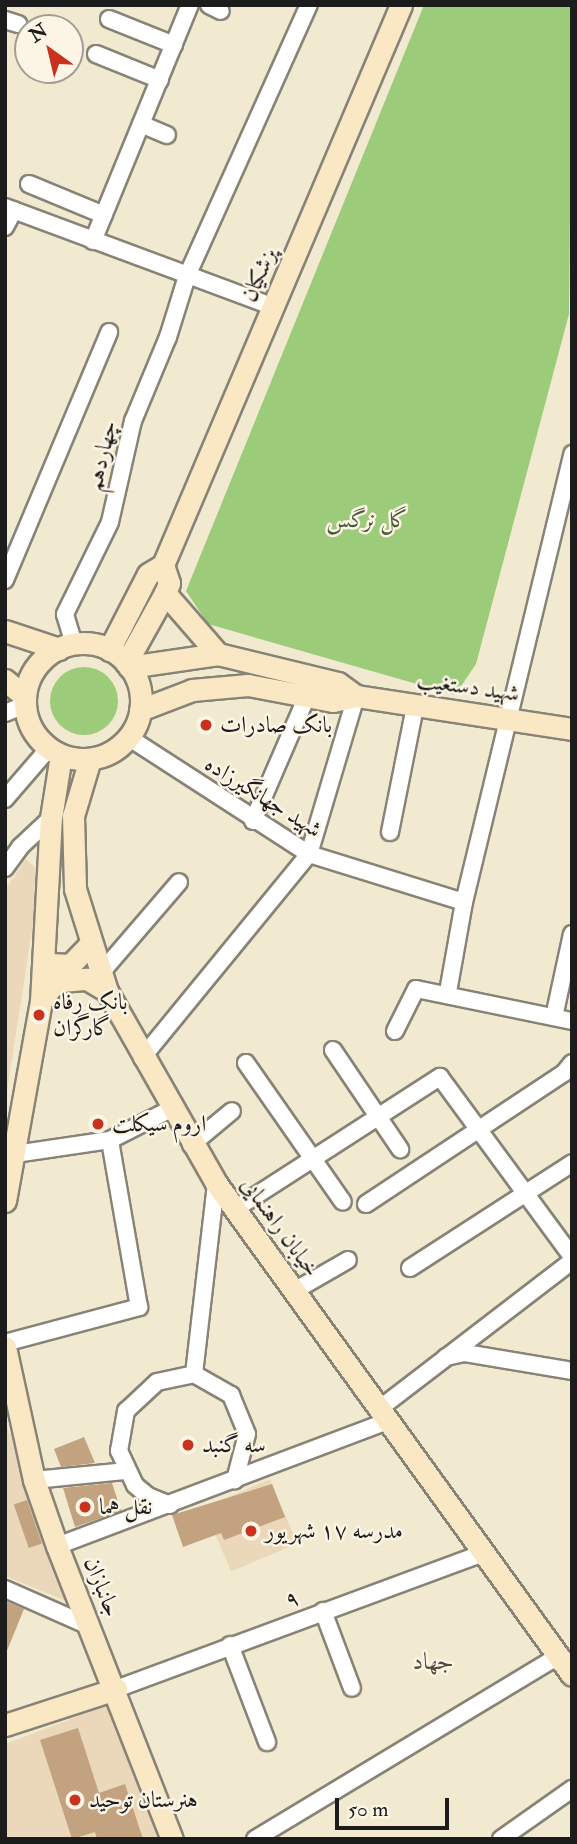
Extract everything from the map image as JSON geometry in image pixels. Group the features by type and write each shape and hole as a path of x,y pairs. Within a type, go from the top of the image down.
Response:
{"main road":[{"name":"پزشکیان","path":"122,660 148,574 163,565 401,5"},
{"name":"پزشکیان","path":"163,565 169,583 165,593"},
{"path":"122,660 165,593 218,654"},
{"path":"5,631 122,660 218,654 338,683 356,696"},
{"path":"18,705 35,668 66,646"},
{"path":"5,680 32,729 55,752 90,758 104,755 128,737 140,710 138,683 122,660"},
{"path":"140,710 192,690 226,684 333,701 356,696"},
{"name":"شهید دستغیب","path":"356,696 415,707 571,727"},
{"path":"5,1201 41,1001 55,752"},
{"name":"خیابان راهنمایی","path":"90,758 73,816 75,889 104,982 142,1058 216,1183 572,1675"},
{"path":"44,958 49,964 70,965 85,955 91,943"},
{"path":"41,1001 51,987 62,981 87,979 104,982"},
{"name":"جانبازان","path":"5,1345 34,1480 57,1546 116,1689 139,1766 172,1839"},
{"path":"5,1725 116,1689"}],"street":[{"path":"93,240 190,5"},
{"name":"چهاردهم","path":"66,646 65,614 110,522 133,421 168,337 187,276 309,5"},
{"path":"109,19 174,45"},
{"path":"96,54 160,80"},
{"path":"141,124 167,135"},
{"path":"29,184 104,215"},
{"path":"5,227 9,208 274,307"},
{"path":"5,580 110,332"},
{"path":"448,992 464,902 572,454"},
{"path":"253,821 307,696"},
{"path":"142,1058 309,854 356,696"},
{"path":"390,832 415,707"},
{"name":"شهید جهانگیرزاده","path":"128,737 253,821 309,854 464,902"},
{"path":"5,799 55,752"},
{"path":"5,868 20,847 51,818"},
{"path":"104,982 179,881"},
{"path":"554,1017 572,934"},
{"path":"395,1031 416,989 448,992 572,1021"},
{"path":"333,1050 400,1149"},
{"path":"246,1063 343,1202"},
{"path":"366,1204 572,1063"},
{"path":"57,1546 235,1480 384,1415 444,1357 572,1259 440,1077 235,1209"},
{"path":"15,1154 110,1140 171,1109"},
{"path":"191,1144 232,1111"},
{"path":"5,1345 139,1307 110,1140"},
{"path":"410,1268 572,1163"},
{"path":"194,1374 216,1183"},
{"path":"294,1291 348,1260"},
{"path":"444,1357 465,1353 572,1371"},
{"path":"170,1505 148,1496 125,1471 120,1430 127,1410 157,1382 194,1374 231,1395 242,1413 247,1434 235,1480"},
{"path":"34,1480 125,1471"},
{"name":"۹","path":"116,1689 483,1553"},
{"path":"5,1589 89,1626"},
{"path":"323,1611 352,1688"},
{"path":"230,1645 267,1742"},
{"path":"255,1839 558,1656"},
{"path":"501,1839 572,1789"}],"shaded area":[{"path":"26,859 41,873 5,1104 5,890"},
{"path":"5,1417 9,1433 17,1437 69,1602 5,1576"},
{"name":"مدرسه ۱۷ شهریور","path":"270,1479 297,1543 231,1572 204,1507"},
{"name":"هنرستان توحید","path":"107,1705 160,1839 5,1839 5,1744"}],"green space":[{"name":"گل نرگس","path":"424,5 572,5 569,314 476,664 455,695 208,624 186,591"},
{"path":"84,667 97,670 108,677 115,688 118,701 115,714 108,725 97,732 84,735 71,732 60,725 53,714 50,701 53,688 60,677 71,670"}],"building":[{"path":"84,1437 95,1463 61,1467 54,1449"},
{"path":"112,1483 121,1511 75,1527 63,1488"},
{"path":"272,1484 285,1517 224,1540 221,1533 183,1547 172,1515"},
{"path":"27,1500 42,1543 29,1548 14,1505"},
{"path":"5,1601 24,1609 6,1653 5,1653"},
{"name":"هنرستان توحید","path":"78,1728 99,1793 125,1784 143,1839 97,1839 95,1832 72,1839 40,1740"}],"place":[{"name":"بانک صادرات","path":"206,725"},
{"name":"بانک رفاه گارگران","path":"39,1015"},
{"name":"اروم سیکلت","path":"98,1124"},
{"name":"سه گنبد","path":"188,1445"},
{"name":"نقل هما","path":"85,1507"},
{"name":"مدرسه ۱۷ شهریور","path":"251,1531"},
{"name":"هنرستان توحید","path":"75,1800"}],"district":[{"name":"جهاد","path":"433,1662"}]}
